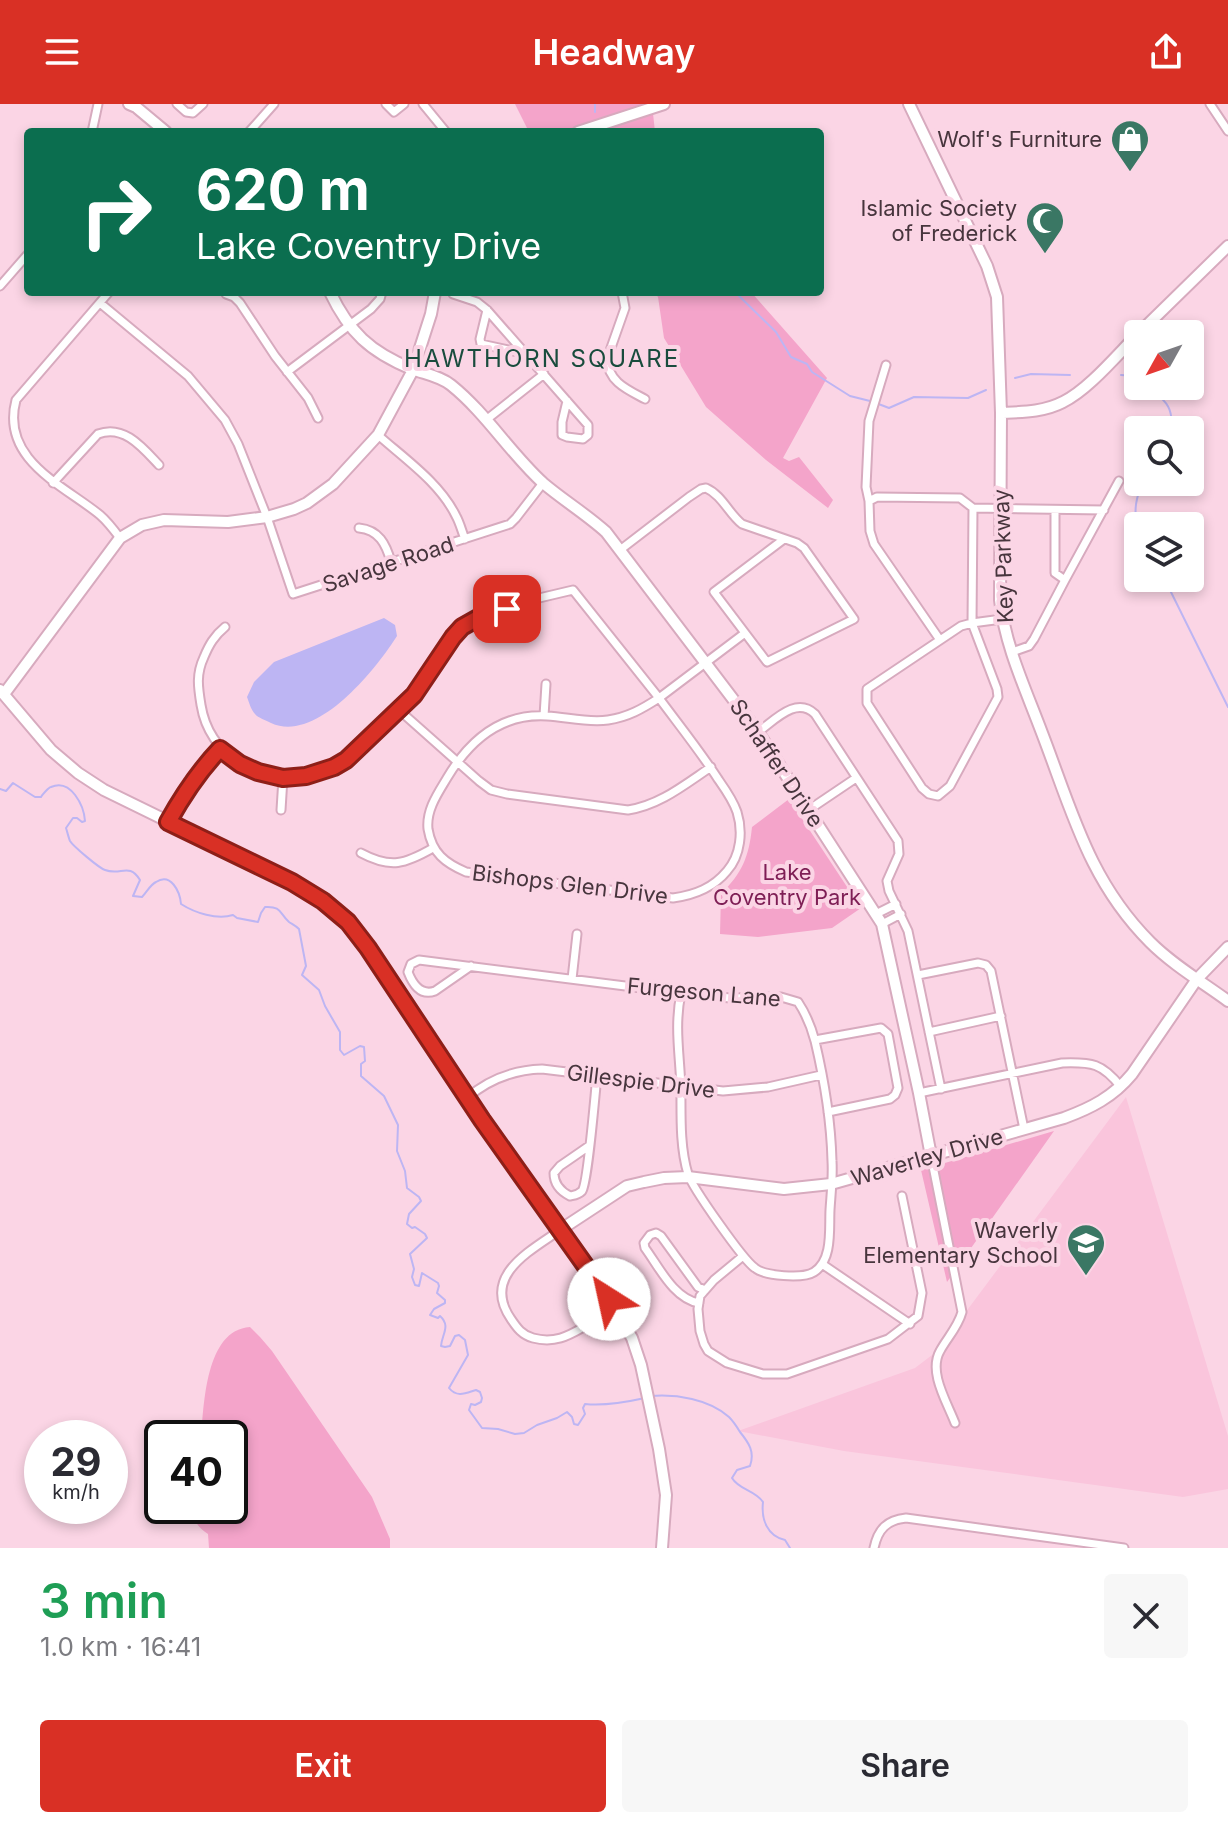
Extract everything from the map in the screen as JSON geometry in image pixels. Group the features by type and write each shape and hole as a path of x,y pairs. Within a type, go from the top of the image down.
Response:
{"street":[{"path":"93,128 98,104"},
{"path":"129,104 161,128"},
{"path":"177,104 186,112 193,113 203,104"},
{"path":"253,128 274,104"},
{"path":"386,104 394,112 404,104"},
{"path":"423,104 443,128"},
{"path":"590,128 664,104"},
{"name":"Key Parkway","path":"909,104 987,266 997,297 1002,619 1012,652 1078,831 1102,881 1117,904 1152,944 1228,1001"},
{"path":"1210,104 1228,131"},
{"path":"1152,320 1228,246"},
{"path":"0,286 24,259"},
{"path":"106,296 16,400 7,429 15,453 31,470 101,515 120,538"},
{"path":"231,296 240,303 308,398 318,418"},
{"name":"Schaffer Drive","path":"332,296 357,336 383,355 448,383 543,483 606,532 758,732 879,919 919,1093 962,1312 939,1353 936,1367 955,1423"},
{"path":"287,372 350,327 381,296"},
{"path":"434,296 413,370 378,435 333,484 307,503 267,517 228,522 164,520 142,525 120,538 2,692 51,750 78,773 104,790 292,882 323,901 348,922 624,1322 641,1365 666,1495 662,1548"},
{"path":"459,296 477,302 487,310 527,354 588,425 588,435 583,439 562,435 567,401"},
{"path":"623,296 625,308 607,359 607,368 618,384 645,399"},
{"path":"100,303 188,376 225,420 267,517"},
{"path":"487,310 481,344 527,354"},
{"path":"1001,413 1029,412 1062,403 1077,394 1124,348"},
{"path":"886,365 867,433 866,487 870,531 874,544 940,640"},
{"path":"486,420 544,374"},
{"path":"53,483 98,434 108,430 132,439 159,465"},
{"path":"378,435 444,497 456,515 465,539"},
{"path":"1012,652 1029,646 1034,639 1119,481"},
{"name":"Savage Road","path":"267,517 293,594 510,524 543,483"},
{"path":"620,550 689,497 706,488 715,493 742,524 797,543 804,548 854,619 767,662 714,592 784,539"},
{"path":"869,501 877,497 960,498 973,508 1104,510"},
{"path":"973,508 972,623 998,697 950,786 938,796 929,794 922,788 867,703 867,689 961,626 972,623 1002,619"},
{"path":"1055,510 1055,573 1065,580"},
{"path":"359,528 375,533 383,540 391,562"},
{"name":"Bishops Glen Drive","path":"399,710 414,695 462,627 478,618 573,590 711,767 737,812 740,838 733,863 716,883 690,896 673,898 466,872 451,866 433,848"},
{"path":"225,627 211,642 201,664 197,682 202,714 220,749 240,764 258,772 283,778 321,772 346,760 399,710 491,790 507,794 628,810 644,808 711,767"},
{"path":"361,853 391,864 416,858 433,848 427,820 433,802 457,761 483,735 520,718 544,716 608,720 638,711 745,633"},
{"path":"544,716 546,684"},
{"path":"758,732 791,709 804,707 810,710 898,841 899,854 887,881 908,931 941,1089"},
{"path":"168,822 186,789 220,749"},
{"path":"281,810 283,778"},
{"path":"810,809 856,778"},
{"path":"879,919 896,904"},
{"path":"879,919 901,914"},
{"path":"572,979 577,934"},
{"name":"Waverley Drive","path":"560,1230 627,1186 664,1178 688,1177 784,1189 831,1184 1064,1118 1092,1107 1121,1087 1197,979 1228,947"},
{"name":"Furgeson Lane","path":"471,966 429,994 418,989 408,972 411,964 419,960 471,966 681,993 730,998 781,997 798,1002 807,1016 815,1040 828,1112 832,1162 829,1245 822,1264"},
{"path":"918,975 978,963 986,965 991,971 1024,1129"},
{"path":"681,993 676,1014 681,1115 688,1177 755,1269 767,1274 799,1276 813,1273 822,1264 910,1324"},
{"path":"929,1032 1001,1016"},
{"path":"815,1040 881,1028 888,1034 898,1088 890,1099 828,1112"},
{"path":"919,1093 1062,1063 1086,1062 1104,1069 1121,1087"},
{"name":"Gillespie Drive","path":"467,1098 481,1086 508,1074 542,1069 723,1091 768,1087 821,1075"},
{"path":"589,1146 554,1173 558,1187 570,1196 578,1194 584,1186 589,1146 597,1076"},
{"path":"743,1256 700,1296 700,1331 708,1351 727,1363 763,1374 787,1374 888,1339 918,1316 922,1293 902,1196"},
{"path":"560,1230 512,1267 501,1292 505,1311 522,1334 552,1341 566,1337 600,1318 624,1322"},
{"path":"699,1303 690,1302 677,1292 645,1248 644,1243 650,1235 656,1233 661,1236 698,1287 705,1290"},
{"path":"600,1318 609,1299"},
{"path":"874,1548 883,1527 896,1519 906,1518 1124,1548"}],"shaded area":[{"path":"384,618 395,625 397,636 360,684 326,713 307,723 289,727 271,723 254,712 247,697 254,682 274,662"},
{"name":"Waverly Elementary School","path":"1126,1097 1228,1436 1228,1489 1183,1497 844,1451 738,1431 915,1368 936,1352"}],"green space":[{"path":"515,104 652,104 655,128 527,128"},
{"path":"755,296 827,378 783,458 789,461 799,457 833,500 828,508 766,460 706,407 664,338 658,297"},
{"name":"Lake Coventry Park","path":"789,799 861,908 832,928 758,937 720,934 721,894 743,864 752,827"},
{"path":"1054,1131 947,1282 921,1170"},
{"path":"250,1327 272,1351 372,1497 390,1539 390,1548 209,1548 208,1534 198,1524 248,1524 248,1420 203,1420 206,1390 216,1355 224,1341 235,1331"}],"waterway":[{"path":"595,104 595,112"},
{"path":"739,296 776,332 791,357 807,364 812,372 850,396 870,401"},
{"path":"1015,378 1031,374 1070,375"},
{"path":"876,403 889,408 914,397 968,398 986,390"},
{"path":"1163,400 1171,416"},
{"path":"1136,512 1138,496"},
{"path":"1171,592 1228,707"},
{"path":"0,789 6,791 13,783 35,797 41,797 50,787 58,785 70,790 79,801 85,821 73,818 66,828 70,841 105,870 128,871 136,875 140,880 133,896 142,897 154,883 166,880 177,889 181,904 199,913 220,917 233,915 258,922 265,907 271,907 299,929 306,966 302,975 319,990 340,1032 340,1050 344,1055 360,1046 364,1047 365,1061 361,1064 361,1076 384,1096 398,1125 397,1151 405,1171 407,1188 421,1201 409,1214 407,1224 427,1238 410,1254 414,1269 412,1277 415,1285 419,1286 422,1273 438,1283 437,1293 445,1303 430,1315 440,1316 445,1323 441,1346 450,1346 455,1336 459,1335 465,1340 468,1355 449,1388 458,1394 480,1392 481,1402 471,1404 469,1410 482,1428 524,1433 567,1412 574,1424 578,1425 585,1414 585,1404 645,1398"},
{"path":"651,1396 692,1399 712,1406 730,1419 748,1444 752,1456 750,1466 737,1470 732,1478 763,1502 766,1526 774,1535 785,1540 790,1548"}],"place":[{"name":"Wolf's Furniture","path":"1130,173"},
{"name":"Islamic Society of Frederick","path":"1045,255"},
{"name":"Waverly Elementary School","path":"1086,1277"}],"district":[{"name":"HAWTHORN SQUARE","path":"542,358"}],"route":[{"path":"507,609 478,618 462,627 414,695 346,760 321,772 283,778 240,764 220,749 186,789 168,822 292,882 323,901 348,922 512,1164 609,1299"}]}
